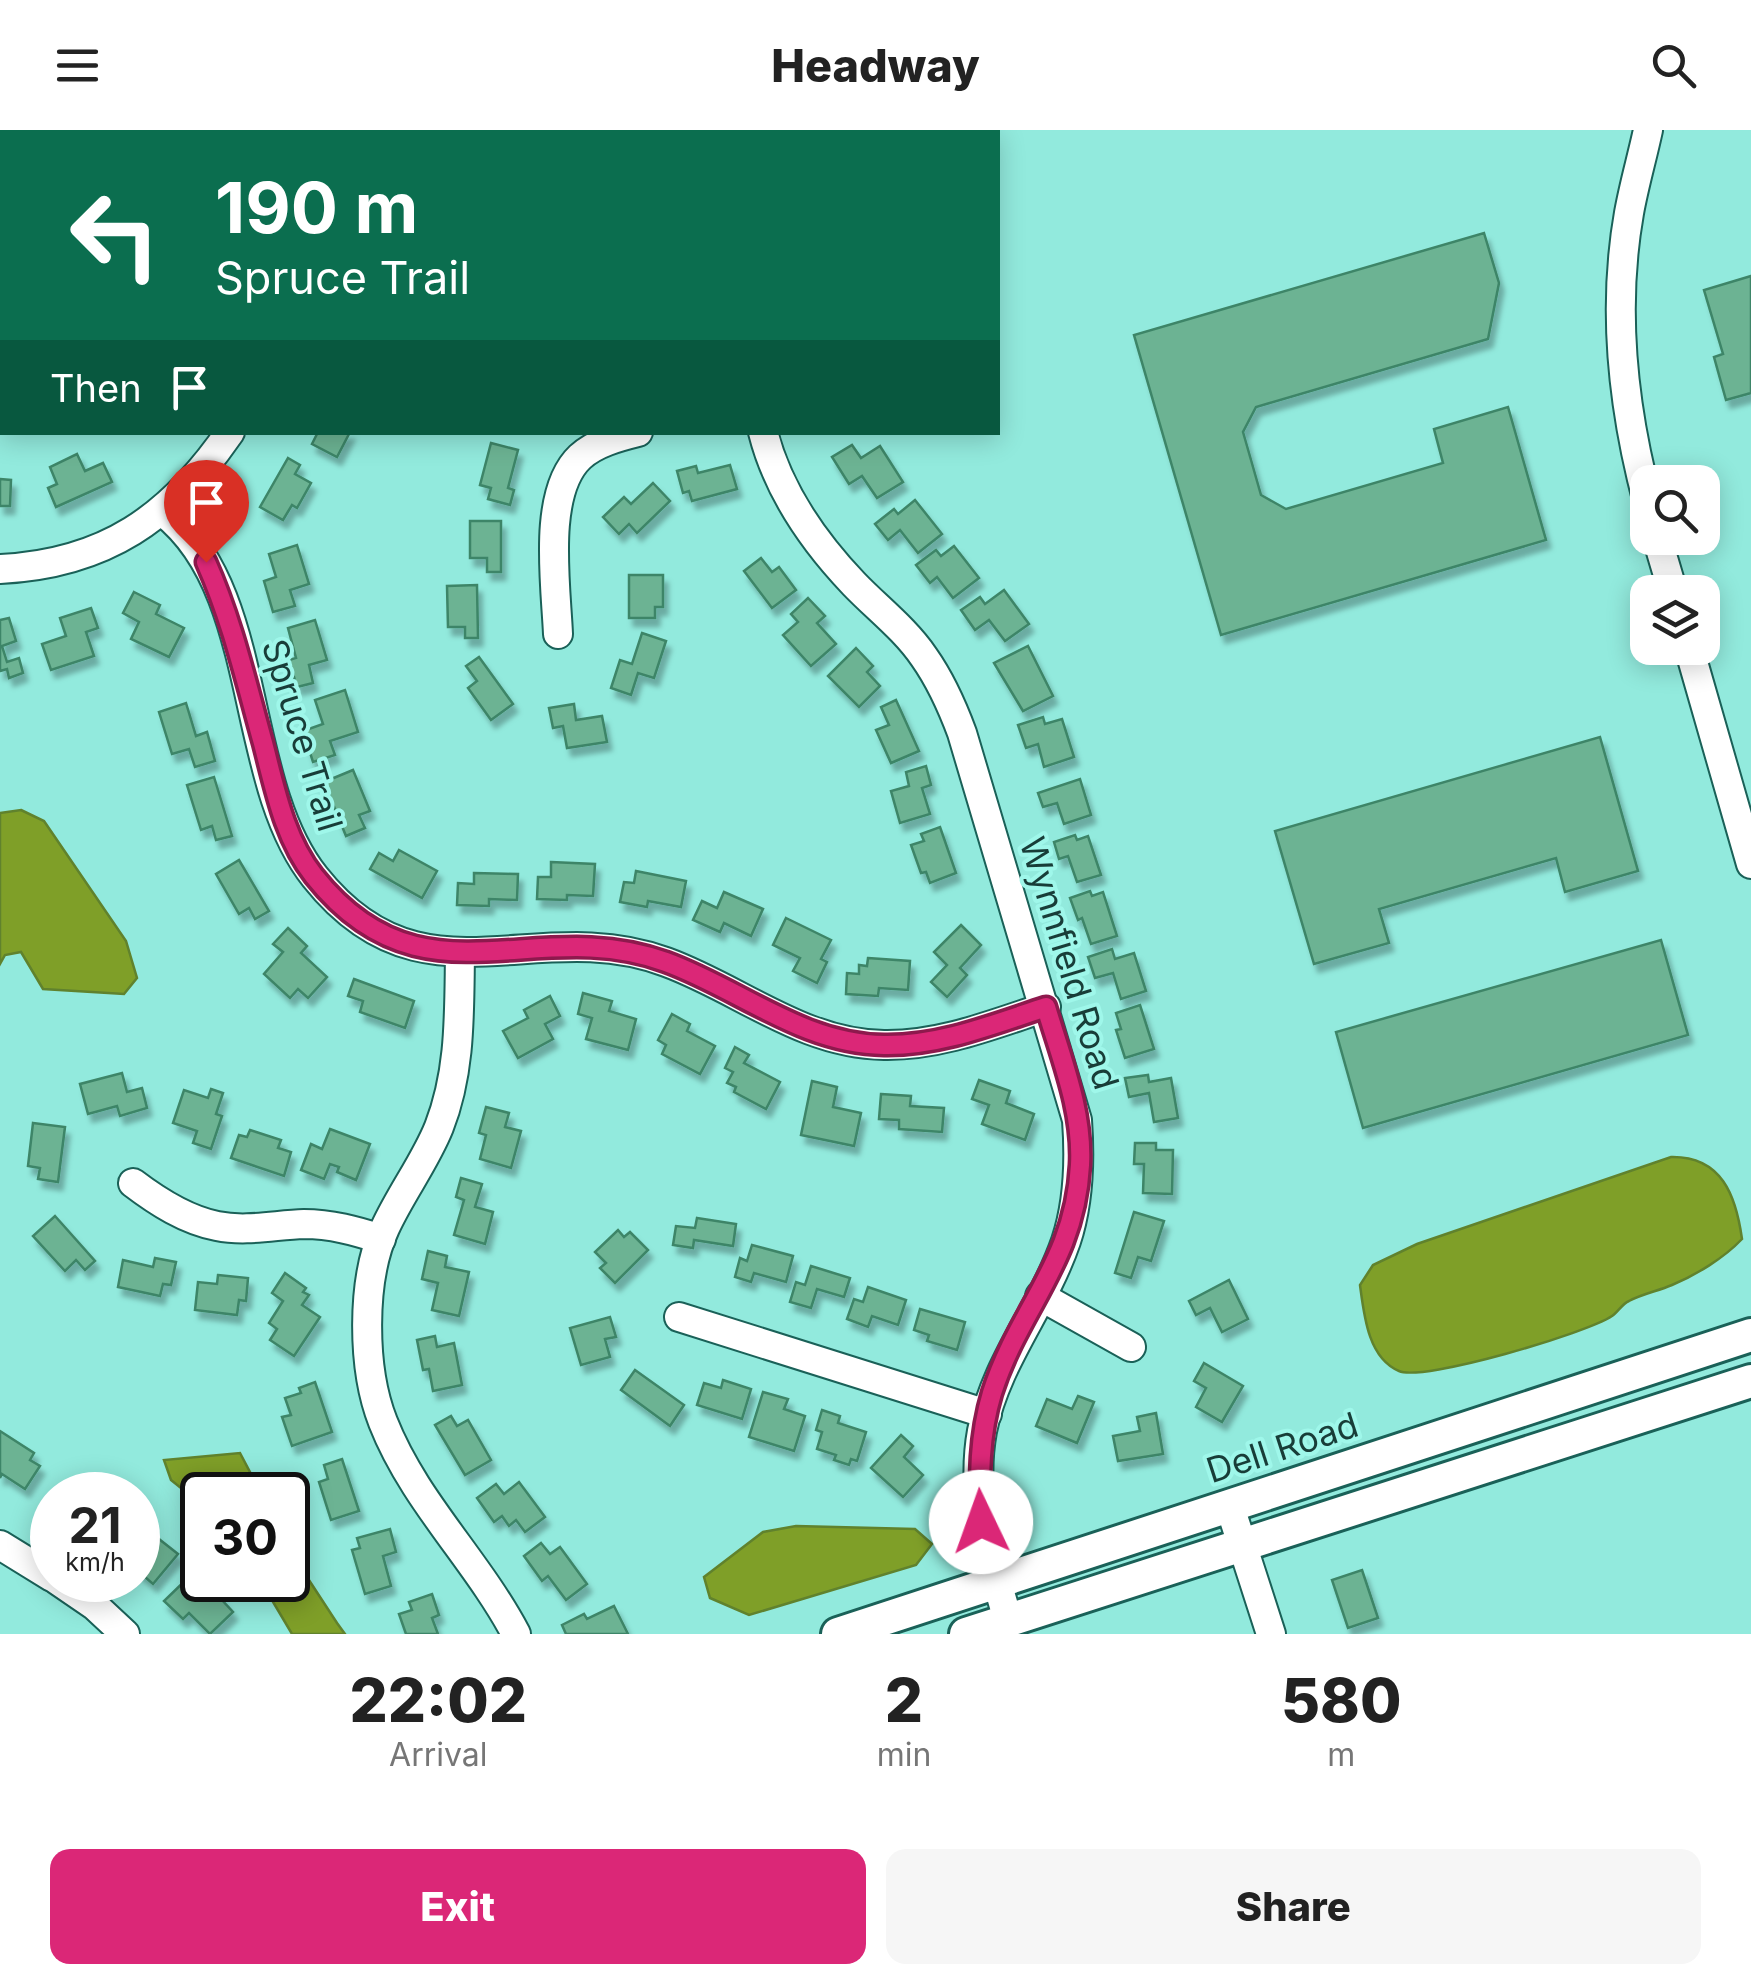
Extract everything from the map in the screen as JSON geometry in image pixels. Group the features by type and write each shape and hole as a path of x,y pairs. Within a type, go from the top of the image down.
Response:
{"main road":[{"name":"Dell Road","path":"838,1634 1751,1335"},
{"path":"966,1634 1751,1381"}],"street":[{"path":"1639,465 1630,430 1622,358 1622,286 1628,214 1648,130"},
{"path":"0,569 88,554 127,536 189,487 228,435"},
{"path":"558,634 556,503 566,476 580,457 599,444 628,435"},
{"name":"Wynnfield Road","path":"764,435 790,500 819,546 922,654 946,692 962,733 1078,1120 1080,1162 1066,1242 1011,1348 987,1414 978,1478 980,1508 1008,1620"},
{"name":"Spruce Trail","path":"162,512 191,539 226,606 280,810 295,846 314,876 367,927 400,943 460,954 551,946 630,951 668,962 809,1030 846,1041 885,1045 960,1035 1046,1007"},
{"path":"1694,665 1751,864"},
{"path":"460,954 458,1052 450,1089 438,1127 381,1239 370,1281 370,1373 380,1416 406,1472 516,1634"},
{"path":"134,1183 186,1216 216,1226 334,1226 381,1239"},
{"path":"1040,1296 1131,1347"},
{"path":"679,1317 987,1414"},
{"path":"1230,1507 1271,1634"},
{"path":"0,1545 30,1563"},
{"path":"89,1602 125,1634"}],"shaded area":[{"path":"21,810 44,821 126,941 137,978 124,994 43,989 21,952 5,955 0,964 0,813"},
{"path":"1671,1157 1703,1163 1714,1171 1730,1194 1742,1239 1718,1259 1681,1281 1629,1301 1597,1324 1505,1354 1414,1372 1399,1371 1380,1356 1369,1334 1360,1285 1373,1265 1417,1244"},
{"path":"240,1453 250,1472 180,1472 180,1487 171,1480 164,1460"},
{"path":"796,1526 915,1529 932,1544 916,1565 749,1615 710,1598 704,1577 763,1532"},
{"path":"310,1581 345,1634 292,1634 273,1602 310,1602"}],"building":[{"path":"1484,233 1499,283 1488,339 1256,407 1243,432 1261,495 1286,509 1443,463 1434,429 1508,407 1546,540 1221,635 1134,335"},
{"path":"1751,276 1751,393 1726,400 1714,357 1723,354 1704,290"},
{"path":"316,435 348,435 337,457 312,444"},
{"path":"491,443 518,450 508,488 514,490 510,505 488,499 491,488 480,485"},
{"path":"852,445 861,458 880,446 903,482 877,498 862,476 849,484 832,457"},
{"path":"77,454 85,471 103,463 112,482 56,507 48,488 57,484 50,467"},
{"path":"288,458 300,465 295,474 311,483 297,508 292,505 283,520 260,507"},
{"path":"730,465 737,489 692,501 689,491 683,493 677,471 696,466 698,473"},
{"path":"0,479 11,480 10,506 0,506"},
{"path":"653,483 670,501 637,533 629,524 619,534 603,517 624,497 631,504"},
{"path":"915,500 942,534 918,553 900,530 888,540 875,524 894,509 898,514"},
{"path":"470,521 501,521 501,572 487,572 487,558 470,558"},
{"path":"297,545 309,584 290,590 295,606 273,612 264,581 276,577 269,554"},
{"path":"954,546 979,578 953,598 937,577 930,583 916,565 936,550 941,556"},
{"path":"761,558 772,572 779,567 796,590 772,608 744,571"},
{"path":"629,575 663,575 663,607 655,607 655,618 629,618"},
{"path":"477,585 478,638 465,638 465,627 448,627 447,586"},
{"path":"1004,590 1029,624 1005,641 989,620 975,630 961,610 980,597 985,604"},
{"path":"134,592 160,605 156,614 184,628 169,657 131,639 139,622 123,613"},
{"path":"808,598 825,616 817,623 836,644 811,666 783,635 798,622 791,614"},
{"path":"91,608 98,628 86,632 94,656 51,670 42,644 66,636 60,618"},
{"path":"9,618 16,641 2,646 7,662 19,658 23,673 9,678 7,669 0,671 0,620"},
{"path":"315,620 327,660 309,665 313,683 297,687 289,660 296,658 288,628"},
{"path":"642,633 666,641 654,678 638,673 631,695 611,688 620,660 632,664"},
{"path":"1028,646 1053,696 1023,711 994,663"},
{"path":"856,648 873,666 867,672 880,686 859,707 828,676"},
{"path":"479,657 513,704 491,720 468,688 477,681 466,666"},
{"path":"345,690 358,732 330,741 335,755 313,762 303,731 323,724 315,700"},
{"path":"896,700 919,751 891,763 876,730 889,725 881,707"},
{"path":"186,703 196,736 207,732 215,761 195,767 189,749 172,754 159,712"},
{"path":"574,704 576,720 602,716 607,742 567,748 563,726 553,728 549,708"},
{"path":"1043,717 1045,724 1062,719 1074,757 1044,767 1038,744 1026,748 1018,725"},
{"path":"1600,737 1638,871 1565,892 1556,858 1379,909 1389,943 1314,964 1275,831"},
{"path":"926,766 931,785 922,788 930,814 900,823 891,791 909,786 906,772"},
{"path":"353,770 370,811 359,815 365,828 346,836 324,782"},
{"path":"214,777 232,836 216,840 212,826 201,830 187,785"},
{"path":"1080,779 1091,815 1064,824 1057,803 1043,807 1038,793"},
{"path":"940,827 956,873 930,883 926,872 921,873 911,845 924,841 921,834"},
{"path":"1075,835 1077,840 1088,836 1101,875 1077,882 1068,856 1059,859 1054,842"},
{"path":"399,850 437,871 422,898 370,869 379,853 393,861"},
{"path":"239,860 269,911 255,919 249,908 239,914 216,874"},
{"path":"551,862 595,864 593,896 537,899 538,877 551,877"},
{"path":"636,871 686,881 681,907 648,901 647,907 620,902 624,882 634,883"},
{"path":"474,873 518,874 517,900 489,899 489,906 457,905 458,883 474,884"},
{"path":"1090,891 1092,896 1103,892 1117,936 1091,944 1070,898"},
{"path":"724,892 763,909 751,936 724,923 720,932 693,920 702,901 717,908"},
{"path":"786,918 831,940 821,959 827,962 817,983 793,971 800,958 773,945"},
{"path":"961,925 981,945 960,968 967,975 947,997 931,982 947,965 934,952"},
{"path":"288,928 307,946 301,953 327,977 308,998 298,989 290,998 264,974 283,952 273,944"},
{"path":"1661,940 1688,1035 1363,1128 1336,1032"},
{"path":"1112,949 1115,959 1134,953 1146,991 1121,999 1113,973 1095,978 1088,957"},
{"path":"868,958 910,961 908,990 879,988 878,996 846,994 847,973 859,974 859,965 867,966"},
{"path":"354,979 414,1001 405,1028 360,1012 363,1001 348,996"},
{"path":"583,993 612,1001 609,1011 636,1019 628,1050 586,1039 592,1018 578,1014"},
{"path":"550,996 560,1016 545,1024 553,1039 518,1058 503,1031 528,1018 524,1010"},
{"path":"1140,1005 1154,1049 1125,1058 1116,1030 1121,1029 1116,1013"},
{"path":"672,1014 690,1024 687,1031 715,1046 700,1074 662,1054 666,1045 658,1040"},
{"path":"735,1047 749,1055 744,1063 780,1082 766,1109 734,1092 736,1087 727,1083 733,1072 725,1068"},
{"path":"122,1073 127,1092 142,1088 147,1108 120,1116 117,1106 88,1114 80,1084"},
{"path":"1148,1075 1149,1082 1171,1078 1178,1118 1154,1122 1149,1093 1129,1097 1125,1078"},
{"path":"979,1080 1010,1091 1006,1103 1034,1114 1025,1140 982,1124 989,1105 972,1099"},
{"path":"812,1081 837,1087 833,1107 861,1113 854,1146 801,1135"},
{"path":"211,1089 223,1093 216,1114 222,1116 211,1149 193,1143 197,1131 173,1123 184,1090 208,1098"},
{"path":"881,1094 911,1096 910,1106 944,1108 942,1132 899,1129 899,1120 879,1119"},
{"path":"486,1107 509,1113 505,1127 521,1131 511,1168 480,1159 486,1135 479,1133"},
{"path":"33,1123 65,1127 58,1182 38,1179 40,1168 28,1166"},
{"path":"330,1129 370,1144 356,1180 337,1172 339,1167 330,1164 324,1179 301,1170 311,1144 322,1149"},
{"path":"250,1130 281,1140 278,1148 291,1152 284,1176 231,1158 239,1135 247,1137"},
{"path":"1135,1143 1156,1143 1156,1150 1173,1150 1172,1194 1143,1193 1144,1164 1134,1164"},
{"path":"461,1178 482,1184 475,1207 493,1212 485,1244 454,1235 464,1200 456,1197"},
{"path":"1134,1212 1164,1221 1151,1261 1138,1257 1131,1278 1115,1273"},
{"path":"55,1216 95,1261 85,1270 76,1260 65,1271 33,1236"},
{"path":"697,1218 736,1224 733,1246 694,1240 693,1248 673,1245 676,1226 695,1228"},
{"path":"618,1230 624,1237 630,1232 648,1250 615,1283 600,1268 606,1263 595,1252"},
{"path":"752,1245 793,1256 786,1282 754,1273 751,1282 735,1277 740,1258 747,1261"},
{"path":"428,1251 447,1256 445,1267 469,1272 459,1316 432,1310 438,1283 422,1279"},
{"path":"155,1258 176,1262 171,1285 163,1284 160,1296 118,1287 123,1260 153,1267"},
{"path":"811,1266 850,1278 844,1297 817,1289 811,1308 790,1302 796,1282 805,1285"},
{"path":"285,1273 306,1288 303,1292 309,1295 302,1305 320,1317 294,1356 270,1340 277,1329 269,1323 283,1301 272,1293"},
{"path":"218,1275 248,1278 246,1301 239,1300 237,1315 195,1310 198,1282 217,1284"},
{"path":"1229,1280 1248,1319 1222,1332 1210,1308 1196,1315 1189,1301"},
{"path":"868,1287 906,1300 898,1325 872,1316 868,1327 847,1319 854,1299 863,1302"},
{"path":"920,1309 965,1322 957,1350 927,1341 929,1335 914,1330"},
{"path":"610,1317 616,1337 605,1339 610,1357 581,1365 570,1328"},
{"path":"435,1336 437,1347 454,1343 462,1385 433,1391 429,1369 423,1370 417,1340"},
{"path":"1204,1363 1243,1386 1222,1422 1196,1407 1206,1388 1194,1381"},
{"path":"635,1370 684,1405 670,1426 621,1390"},
{"path":"723,1380 751,1389 742,1419 697,1405 704,1383 721,1388"},
{"path":"315,1382 332,1432 292,1446 282,1417 291,1415 285,1398 301,1393 299,1388"},
{"path":"763,1392 788,1399 784,1409 805,1416 794,1451 749,1437"},
{"path":"1078,1396 1094,1402 1077,1443 1036,1426 1047,1399 1072,1409"},
{"path":"822,1410 840,1416 838,1423 866,1432 857,1461 851,1459 849,1465 834,1460 836,1455 817,1449 822,1432 816,1430"},
{"path":"1156,1413 1163,1454 1118,1461 1113,1436 1140,1431 1137,1417"},
{"path":"451,1416 457,1426 468,1420 491,1460 465,1475 435,1425"},
{"path":"0,1431 34,1453 30,1460 40,1466 36,1472 30,1472 25,1489 2,1474 0,1478"},
{"path":"901,1435 913,1446 904,1457 923,1475 903,1497 871,1468"},
{"path":"342,1459 359,1511 331,1520 319,1482 328,1479 324,1465"},
{"path":"519,1482 545,1517 525,1532 516,1520 509,1526 502,1516 494,1522 477,1498 496,1484 504,1494"},
{"path":"390,1529 396,1552 383,1556 391,1586 365,1594 352,1550 360,1548 357,1538"},
{"path":"160,1540 178,1554 160,1576"},
{"path":"541,1543 550,1554 560,1547 587,1584 566,1600 548,1576 542,1581 524,1556"},
{"path":"1362,1570 1378,1618 1348,1628 1332,1580"},
{"path":"180,1586 180,1602 224,1602 233,1612 210,1634 189,1613 183,1619 164,1601"},
{"path":"432,1594 439,1615 432,1618 438,1634 406,1634 399,1614 412,1610 409,1602"},
{"path":"614,1606 628,1634 566,1634 562,1625"}],"route":[{"path":"206,562 226,606 280,810 295,846 314,876 367,927 400,943 438,952 460,954 551,946 630,951 668,962 774,1016 846,1041 885,1045 922,1042 960,1035 1046,1007 1078,1120 1080,1162 1075,1203 1066,1242 993,1390 982,1434 978,1478 981,1522"}]}
